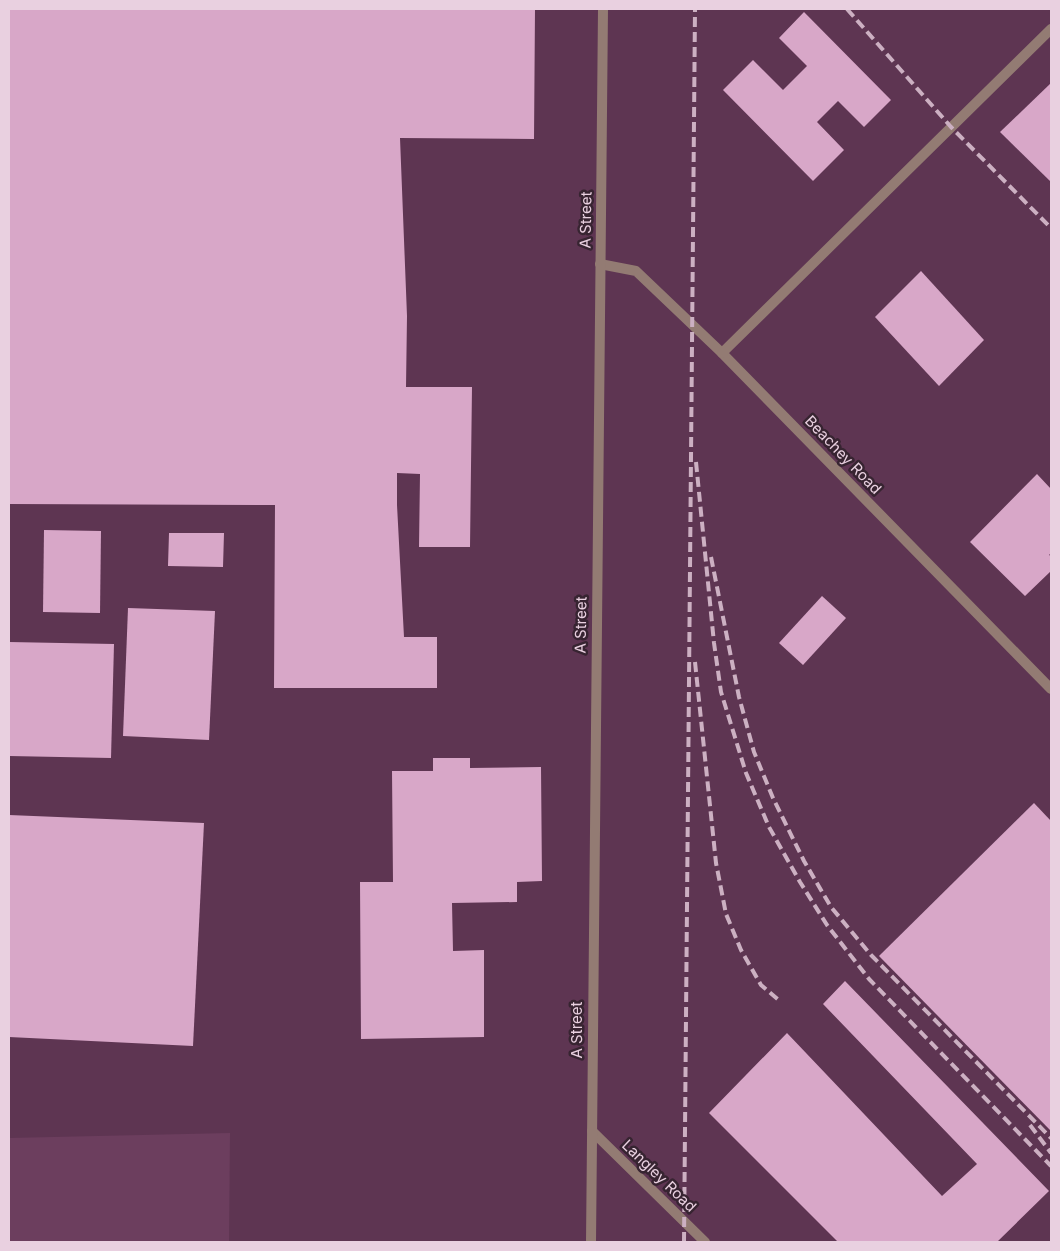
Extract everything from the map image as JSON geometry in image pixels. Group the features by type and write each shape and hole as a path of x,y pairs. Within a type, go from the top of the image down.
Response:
{"street":[{"name":"A Street","path":"591,1242 603,9"},
{"path":"722,353 1051,29"},
{"name":"Beachey Road","path":"600,264 636,271 722,353 1051,688"},
{"name":"Langley Road","path":"592,1131 705,1242"}],"shaded area":[{"path":"230,1133 229,1242 9,1242 9,1138"}],"building":[{"path":"9,9 535,9 534,139 400,138 407,316 406,387 472,387 470,547 419,547 420,474 397,473 404,637 437,637 437,688 274,688 275,505 9,504"},
{"path":"804,12 891,100 864,127 838,101 817,122 844,150 813,181 723,90 753,60 783,90 807,66 779,38"},
{"path":"1051,83 1051,182 1000,132"},
{"path":"921,271 984,340 939,386 875,317"},
{"path":"1037,474 1051,489 1051,553 1049,555 1051,556 1051,571 1025,596 970,542"},
{"path":"44,530 101,531 100,613 43,612"},
{"path":"169,533 224,533 223,567 168,566"},
{"path":"822,596 846,618 803,665 779,643"},
{"path":"128,608 215,611 209,740 123,736"},
{"path":"9,642 114,644 111,758 9,756"},
{"path":"433,758 470,758 470,768 541,767 542,881 517,882 517,902 452,903 453,951 484,950 484,1037 361,1039 360,882 393,882 392,771 433,771"},
{"path":"1034,803 1051,821 1051,1131 879,956"},
{"path":"9,815 204,823 193,1046 9,1037"},
{"path":"845,981 1049,1191 997,1242 838,1242 709,1113 787,1033 942,1196 977,1164 823,1004"}],"railway":[{"path":"684,1242 695,9"},
{"path":"847,9 951,127 1051,228"},
{"path":"696,462 714,643 721,692 746,773 769,827 827,925 869,979 1051,1166"},
{"path":"711,557 739,697 754,752 773,798 804,861 831,907 871,955 1051,1138"},
{"path":"695,662 716,863 726,914 741,950 761,985 781,1002"},
{"path":"1030,1125 1051,1153"}]}
